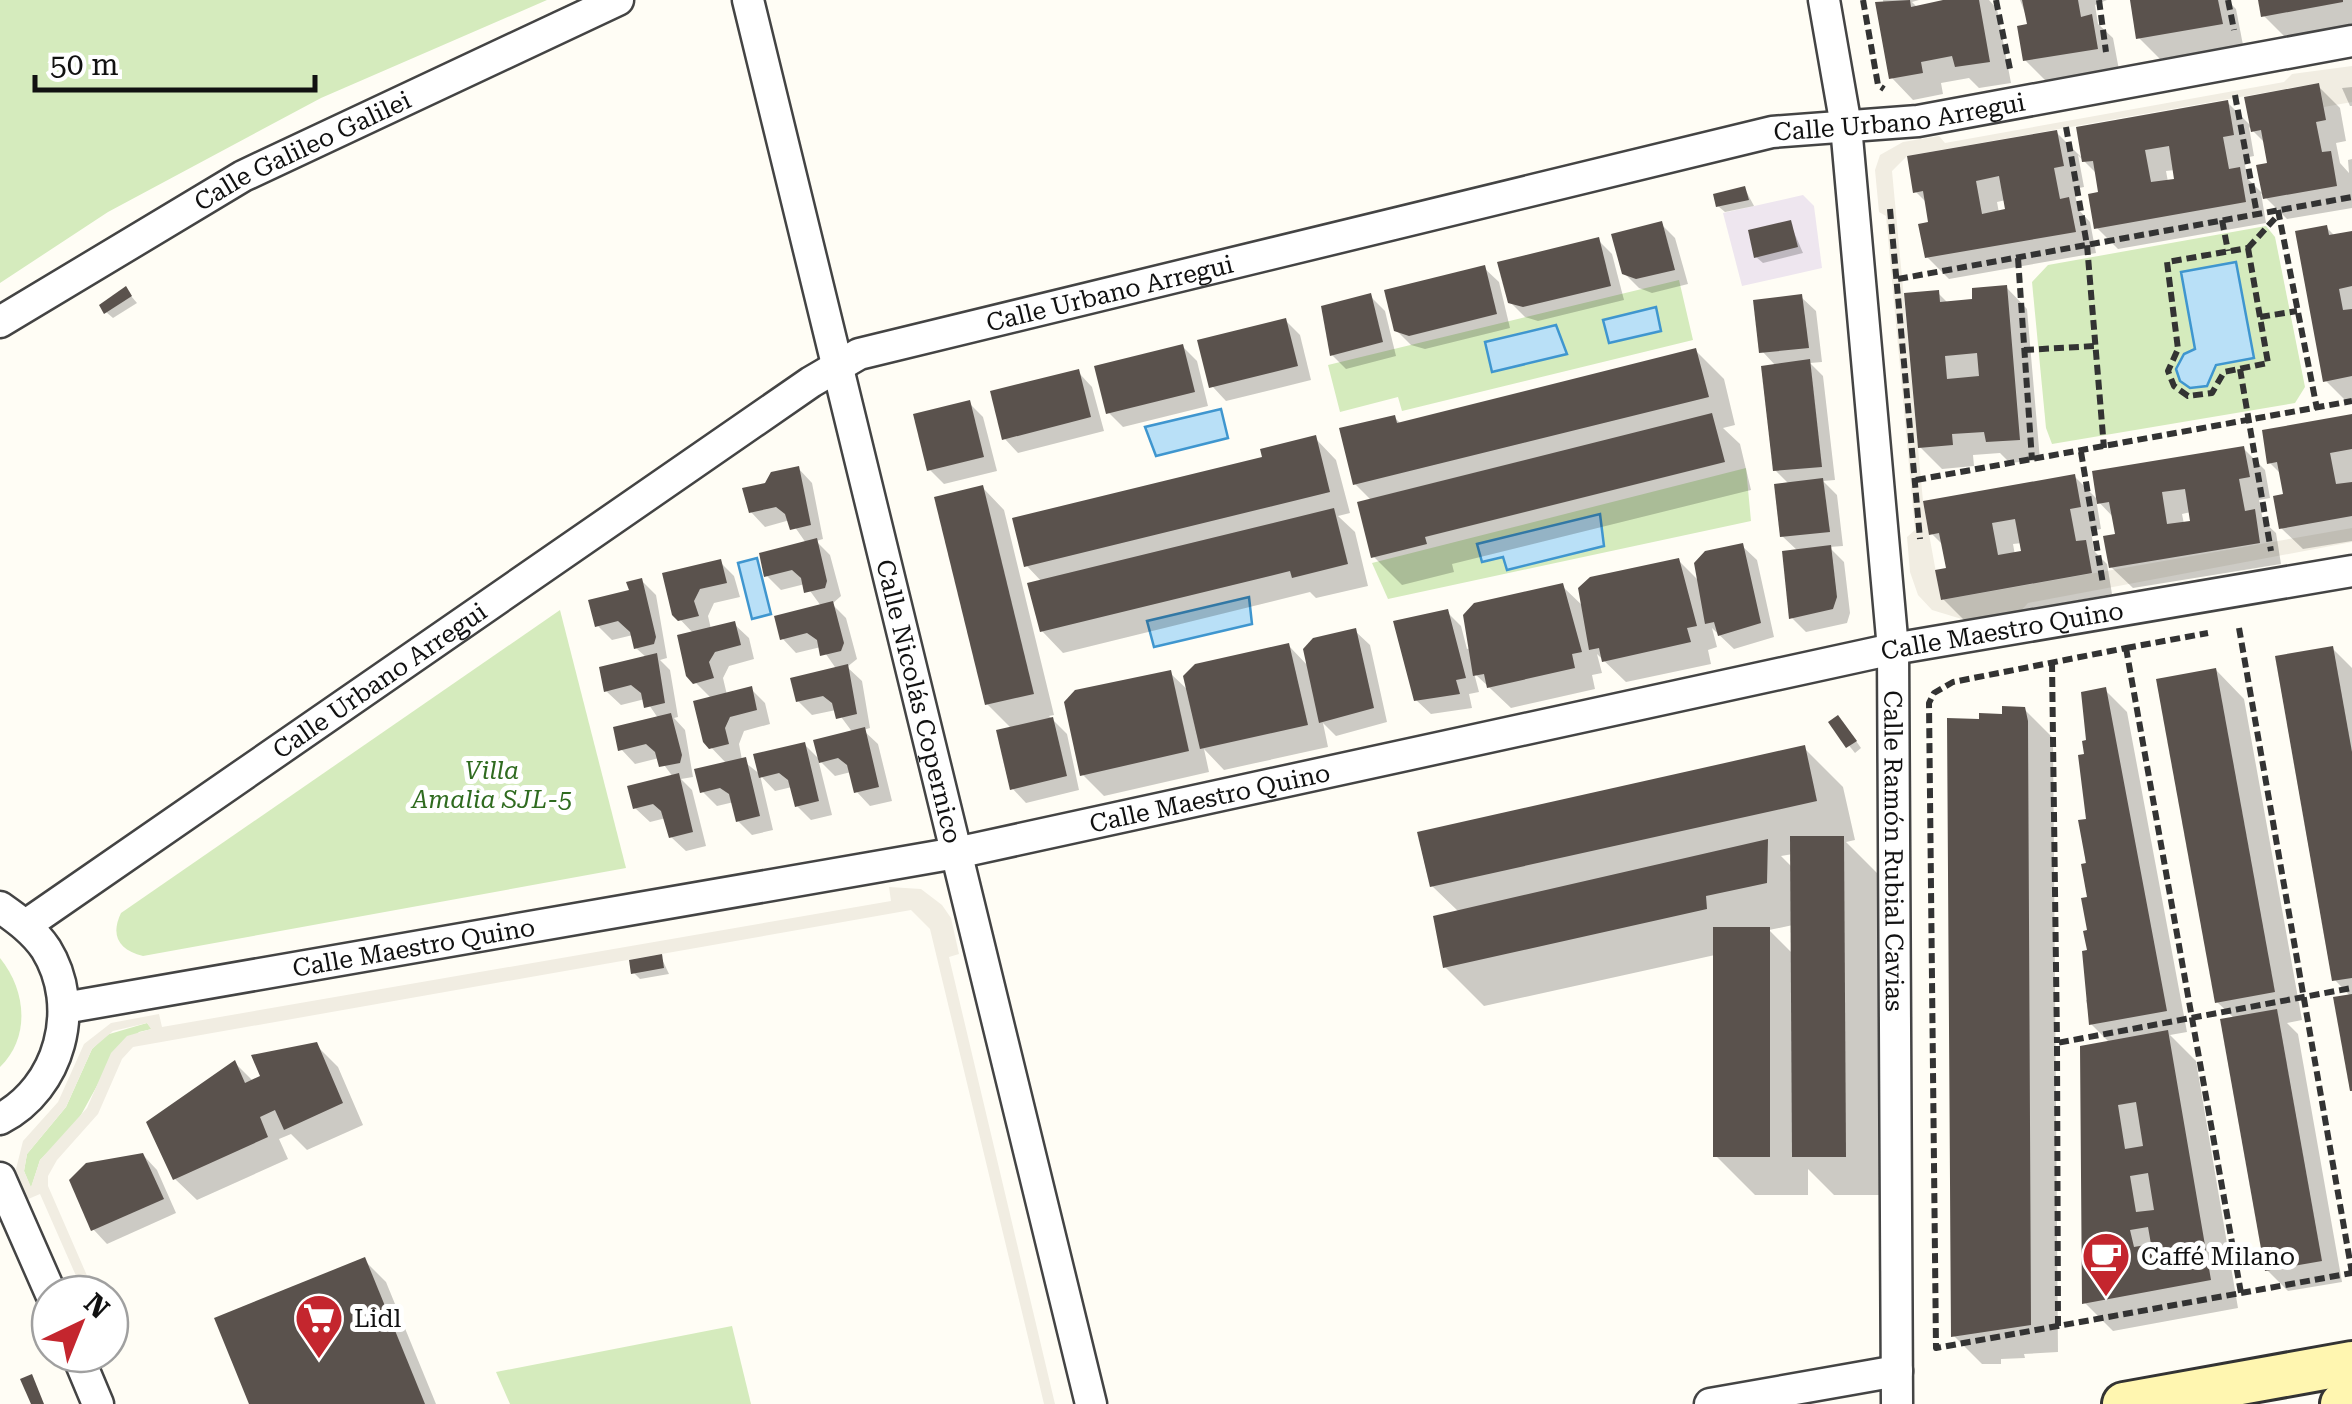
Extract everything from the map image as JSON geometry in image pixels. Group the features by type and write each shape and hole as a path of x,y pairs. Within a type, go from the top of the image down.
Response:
{"street":[{"name":"Calle Galileo Galilei","path":"0,322 243,176 618,0"},
{"name":"Calle Nicolás Copernico","path":"748,0 1091,1404"},
{"name":"Calle Ramón Rubial Cavias","path":"1824,0 1846,126 1893,650 1897,1404"},
{"name":"Calle Urbano Arregui","path":"26,925 836,367 892,343 1753,137 1918,121 2352,41"},
{"name":"Calle Maestro Quino","path":"64,1008 956,853 1893,650 2352,570"},
{"path":"0,906 26,925 46,950 59,978 64,1008 59,1048 42,1084 14,1112 0,1119"},
{"path":"0,1178 42,1274"},
{"path":"2124,1404 2352,1362"},
{"path":"1710,1404 1897,1371"},
{"path":"85,1374 98,1404"},
{"path":"2342,1404 2352,1402"}],"path":[{"path":"1863,0 1878,85 1886,90 1899,87"},
{"path":"1996,0 2008,69 2028,66"},
{"path":"2087,56 2107,52 2099,0"},
{"path":"2228,0 2234,30"},
{"path":"2216,98 2252,92"},
{"path":"2235,94 2257,214"},
{"path":"2048,128 2085,121"},
{"path":"2066,124 2087,245 2104,448"},
{"path":"1886,196 1898,279 1921,529 1918,555"},
{"path":"1898,279 2352,197"},
{"path":"2248,248 2268,363 2224,372 2212,392 2196,397 2174,386 2168,371 2178,348 2167,262 2248,248 2278,212"},
{"path":"2278,212 2316,409"},
{"path":"2222,220 2228,251"},
{"path":"2018,258 2032,460"},
{"path":"2260,318 2298,311"},
{"path":"2024,350 2095,346"},
{"path":"2240,369 2271,552"},
{"path":"1916,480 2249,424 2352,402"},
{"path":"2081,452 2103,584"},
{"path":"2252,555 2287,548"},
{"path":"2086,587 2122,580"},
{"path":"2239,628 2352,1273 1936,1348 1927,733 1929,703 1942,686 2126,648 2241,1293"},
{"path":"2052,662 2058,1326"},
{"path":"2056,1043 2352,988"}],"shaded area":[{"path":"2352,66 2352,102 2324,107 2319,83 1907,156 1892,171 1923,501 1941,600 2352,528 2352,542 2028,603 2020,612 1965,620 1932,610 1918,595 1910,572 1907,537 1915,530 1886,216 1879,212 1875,170 1880,155 1903,142 1939,136 1945,143 2284,82 2292,74"},
{"path":"1803,195 1814,206 1822,268 1742,286 1723,213"},
{"path":"889,887 921,889 942,905 951,918 959,954 949,957 1055,1404 1044,1404 930,929 911,910 133,1047 122,1059 98,1114 57,1160 48,1176 48,1186 86,1274 75,1274 40,1194 26,1200 15,1173 23,1141 58,1102 84,1044 111,1023 159,1014 162,1027 891,901","holes":["147,1023 151,1029 127,1036 111,1053 87,1108 40,1160 31,1187 24,1171 27,1154 66,1107 92,1049 113,1031"]}],"green space":[{"path":"0,0 547,0 321,98 108,212 0,283"},
{"path":"2266,226 2275,237 2305,387 2295,403 2052,444 2046,428 2032,282 2048,265"},
{"path":"1679,280 1693,340 1402,411 1398,397 1340,412 1328,365"},
{"path":"1746,468 1751,521 1388,599 1372,563"},
{"name":"Villa Amalia SJL-5","path":"560,610 626,868 143,956 119,941 116,929 121,913"},
{"path":"0,958 15,984 21,1013 17,1042 0,1067"},
{"path":"147,1023 152,1029 139,1032 104,1073 76,1124 40,1160 31,1188 24,1171 27,1154 66,1107 92,1049 106,1035"},
{"path":"732,1326 751,1404 510,1404 496,1372"}],"water":[{"path":"2236,262 2254,358 2216,365 2207,386 2190,388 2180,381 2176,369 2184,354 2195,349 2181,272"},
{"path":"1656,307 1661,331 1609,343 1603,320"},
{"path":"1556,325 1567,354 1492,372 1485,342"},
{"path":"1221,409 1228,438 1156,456 1145,427"},
{"path":"1600,514 1604,546 1507,570 1503,557 1482,562 1477,544"},
{"path":"757,558 771,614 752,619 738,563"},
{"path":"1249,597 1252,624 1154,647 1147,621"}],"building":[{"path":"1910,0 1911,7 1943,0 1979,0 1990,62 1955,67 1952,56 1921,62 1923,73 1889,79 1875,2"},
{"path":"2022,0 2078,0 2081,17 2092,14 2098,49 2023,61 2017,26 2027,24"},
{"path":"2130,0 2218,0 2223,24 2136,39"},
{"path":"2258,0 2343,0 2343,2 2261,17"},
{"path":"2319,83 2326,120 2316,122 2322,152 2331,151 2337,186 2263,199 2256,165 2267,163 2261,130 2251,132 2244,97"},
{"path":"2228,100 2234,135 2223,137 2229,169 2240,167 2246,202 2094,229 2088,194 2098,192 2093,161 2082,162 2076,127","holes":["2169,146 2174,179 2151,182 2145,150"]},
{"path":"2057,130 2064,166 2054,168 2060,199 2069,197 2076,232 1925,258 1918,224 1928,222 1923,191 1913,193 1907,156","holes":["1999,176 2005,209 1982,214 1976,181"]},
{"path":"1745,186 1749,200 1716,207 1713,194"},
{"path":"1791,220 1798,247 1754,258 1748,230"},
{"path":"1662,221 1675,270 1636,279 1622,274 1611,234"},
{"path":"2327,225 2329,235 2352,231 2352,286 2339,289 2343,310 2352,309 2352,376 2323,382 2295,231"},
{"path":"1599,237 1611,286 1523,307 1508,303 1497,262"},
{"path":"1485,265 1497,314 1409,336 1394,331 1384,290"},
{"path":"2007,285 2020,440 1986,442 1984,432 1952,434 1953,445 1918,448 1904,293 1939,290 1940,302 1972,299 1972,288","holes":["1977,353 1979,376 1947,379 1945,356"]},
{"path":"126,286 132,296 104,314 99,305"},
{"path":"1371,293 1383,342 1330,356 1321,306"},
{"path":"1802,294 1809,348 1759,353 1753,300"},
{"path":"1286,318 1298,366 1209,388 1197,340"},
{"path":"1183,344 1195,392 1106,414 1094,366"},
{"path":"1696,348 1709,397 1353,485 1339,428 1395,415 1397,423"},
{"path":"1810,359 1822,467 1773,471 1761,366"},
{"path":"1079,369 1091,417 1002,440 990,391"},
{"path":"970,400 984,457 927,471 913,414"},
{"path":"1712,413 1725,462 1425,537 1427,544 1371,558 1357,502"},
{"path":"2352,414 2352,449 2330,453 2336,484 2352,482 2352,516 2279,529 2273,496 2283,494 2277,462 2267,464 2262,430"},
{"path":"1316,435 1330,492 1024,567 1012,518 1262,457 1260,449"},
{"path":"2244,446 2250,477 2239,479 2245,511 2255,509 2260,543 2109,568 2103,536 2115,534 2109,502 2097,504 2092,471","holes":["2185,489 2190,521 2167,524 2162,492"]},
{"path":"799,466 811,525 790,530 785,514 776,507 749,513 742,488 765,483 771,472"},
{"path":"2075,474 2081,507 2070,509 2076,541 2086,540 2092,573 1941,600 1935,570 1946,568 1939,533 1929,535 1923,501","holes":["2015,519 2021,551 1998,555 1992,523"]},
{"path":"1823,478 1830,532 1780,537 1774,484"},
{"path":"983,485 1034,694 985,705 934,497"},
{"path":"1334,508 1348,564 1292,578 1290,571 1040,632 1027,583"},
{"path":"817,538 827,581 825,588 804,593 801,578 792,570 764,577 759,553"},
{"path":"1743,543 1761,623 1718,636 1714,622 1705,624 1694,563 1705,551"},
{"path":"1831,545 1837,597 1833,609 1789,619 1782,551"},
{"path":"1679,558 1697,626 1687,628 1691,642 1602,662 1599,648 1589,650 1578,588 1590,577"},
{"path":"721,559 727,583 700,589 694,601 699,616 678,621 672,615 662,573"},
{"path":"642,578 656,637 654,644 634,649 630,632 618,621 595,627 588,600 629,590 626,582"},
{"path":"1563,583 1582,652 1572,654 1575,668 1487,688 1484,674 1473,676 1463,615 1474,603"},
{"path":"833,601 844,643 841,651 820,656 817,640 807,633 780,640 774,616"},
{"path":"1448,609 1466,678 1456,680 1460,694 1414,701 1393,621"},
{"path":"735,621 741,645 715,652 709,662 714,678 693,684 686,676 677,635"},
{"path":"1356,628 1374,708 1319,723 1303,649 1313,638"},
{"path":"1289,643 1308,725 1200,749 1183,676 1195,664"},
{"path":"2333,646 2352,752 2352,978 2332,981 2275,656"},
{"path":"657,653 665,703 644,708 641,693 631,685 604,692 599,667"},
{"path":"848,664 857,714 836,719 832,703 823,696 796,702 790,678"},
{"path":"2216,668 2275,992 2215,1003 2156,679"},
{"path":"1171,670 1189,751 1080,776 1064,702 1075,690"},
{"path":"752,686 757,710 730,717 725,728 729,744 709,749 703,742 693,701"},
{"path":"2106,687 2167,1011 2089,1025 2082,951 2087,950 2083,931 2087,930 2081,898 2087,897 2081,864 2086,863 2078,820 2086,819 2078,755 2084,754 2082,741 2086,740 2081,692"},
{"path":"2002,706 2025,707 2028,721 2031,1325 1951,1337 1947,718 1979,719 1979,713 2002,714"},
{"path":"671,713 682,755 680,763 659,767 655,752 646,744 618,751 613,727"},
{"path":"1838,715 1857,741 1846,748 1828,722"},
{"path":"1053,717 1067,776 1010,790 996,730"},
{"path":"865,727 879,787 854,793 847,765 838,758 819,763 813,740"},
{"path":"805,742 819,801 795,807 788,780 779,773 759,778 753,754"},
{"path":"1805,745 1817,801 1430,887 1417,832"},
{"path":"746,757 760,816 736,822 729,794 720,788 700,793 694,769"},
{"path":"679,773 693,832 669,838 661,811 653,804 633,809 627,786"},
{"path":"1790,836 1844,836 1846,1157 1792,1157"},
{"path":"1768,839 1767,883 1706,896 1707,909 1443,968 1433,916"},
{"path":"1713,927 1770,927 1770,1157 1713,1157"},
{"path":"662,954 664,968 631,974 629,960"},
{"path":"2352,994 2352,1091 2350,1091 2333,997"},
{"path":"2277,1009 2322,1261 2265,1271 2220,1019"},
{"path":"2168,1030 2211,1280 2082,1304 2080,1046","holes":["2136,1102 2143,1146 2125,1149 2118,1105","2148,1173 2154,1210 2136,1212 2130,1176","2148,1227 2151,1244 2134,1247 2130,1230"]},
{"path":"317,1042 343,1103 284,1130 275,1110 260,1117 268,1137 173,1180 146,1122 235,1060 245,1083 260,1076 251,1055"},
{"path":"143,1153 164,1199 91,1231 69,1180 86,1163"},
{"name":"Lidl","path":"365,1257 425,1404 249,1404 214,1318"},
{"path":"32,1374 44,1404 31,1404 20,1379"}],"place":[{"name":"Caffé Milano","path":"2106,1298"},
{"name":"Lidl","path":"319,1360"}]}
